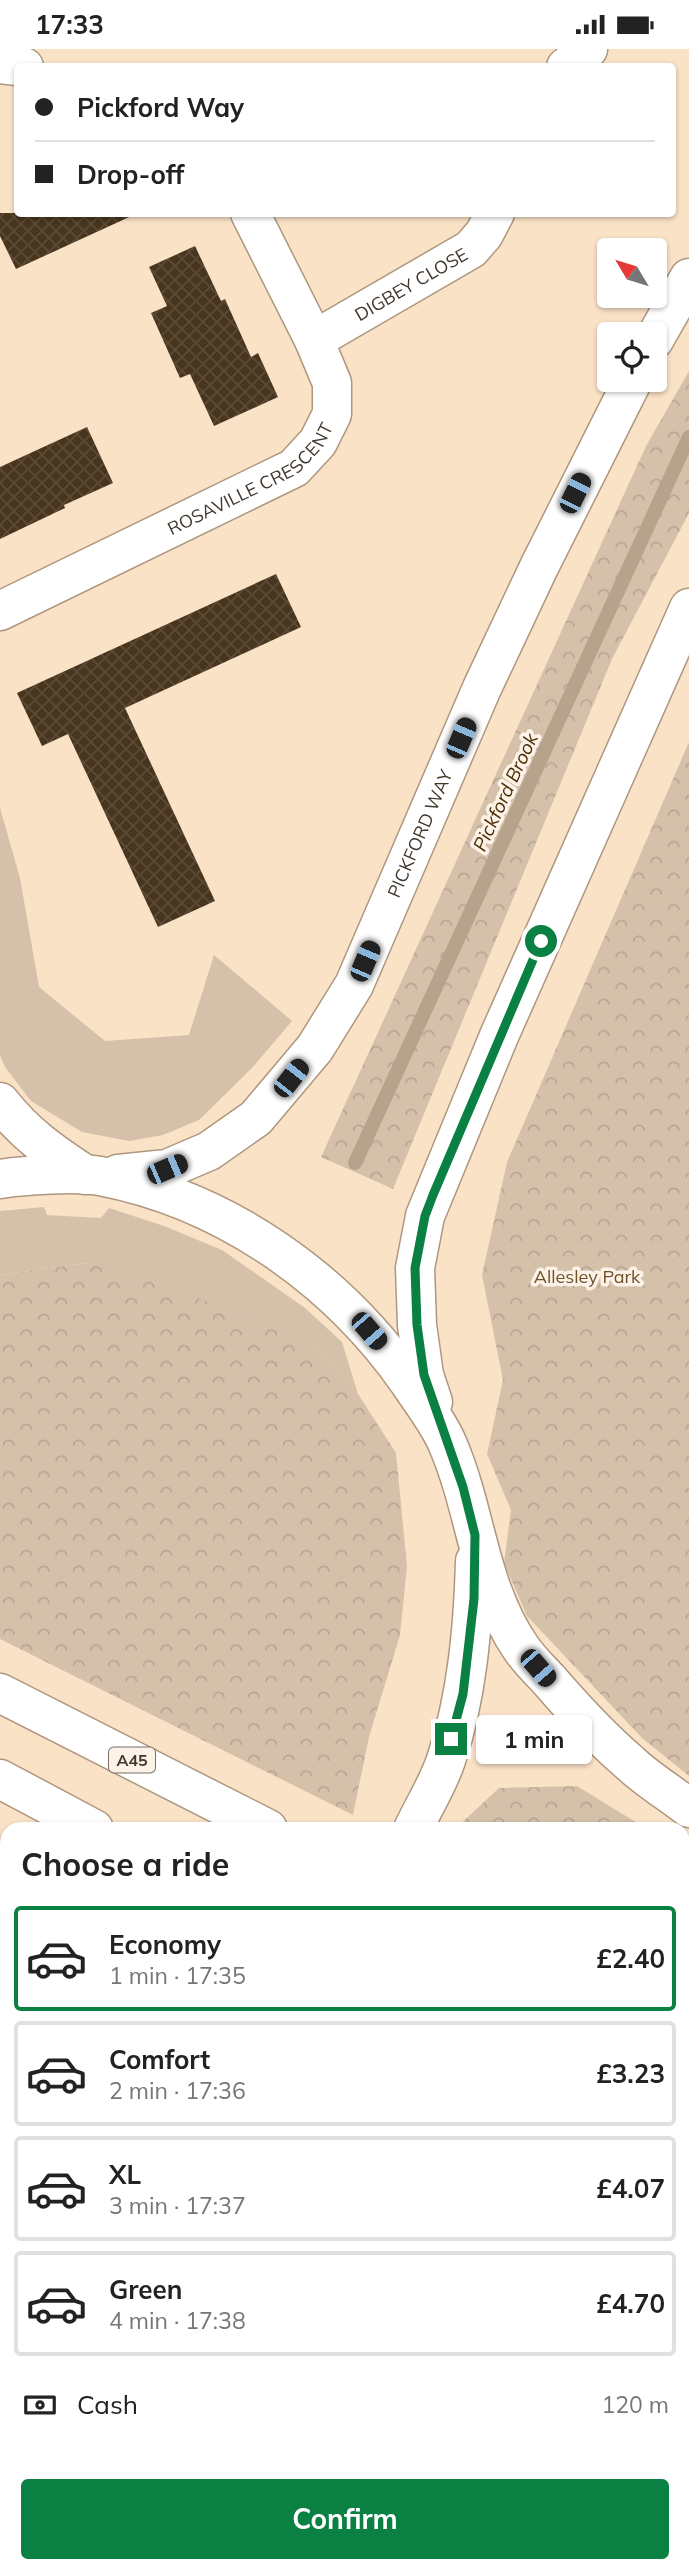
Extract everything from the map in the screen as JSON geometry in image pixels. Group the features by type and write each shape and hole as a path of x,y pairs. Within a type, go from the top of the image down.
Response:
{"main road":[{"path":"571,63 588,49"},
{"name":"ROSAVILLE CRESCENT","path":"0,611 294,468 318,442 331,414 332,383 314,340 252,217"},
{"name":"DIGBEY CLOSE","path":"314,340 471,249 493,217"},
{"path":"664,322 689,278"},
{"name":"PICKFORD WAY","path":"92,1176 167,1169 209,1151 256,1118 315,1048 354,985 482,688 545,554 627,392"},
{"path":"689,608 505,1024 425,1216 415,1268 417,1325 424,1375 463,1487 491,1593 521,1649 572,1707 631,1765 689,1808"},
{"path":"0,1102 18,1125 47,1149 92,1176"},
{"path":"0,1179 92,1176 160,1192 213,1214 261,1239 306,1270 351,1311 387,1352 447,1443"},
{"path":"416,1822 445,1762 463,1694 474,1599 475,1535"},
{"name":"A45","path":"0,1693 254,1822"},
{"path":"0,1779 81,1822"}],"green space":[{"path":"689,371 689,513 612,659 393,1189 321,1157 646,446"},
{"name":"Allesley Park","path":"689,742 689,1776 642,1738 527,1616 504,1563 511,1510 487,1454 503,1380 482,1275 507,1162"},
{"path":"0,808 20,878 39,987 105,1041 189,1035 214,955 292,1021 252,1068 199,1120 163,1135 129,1141 82,1132 31,1101 5,1067 0,1055"},
{"path":"44,1207 47,1215 101,1218 109,1208 164,1226 222,1250 305,1308 342,1342 358,1394 313,1346 86,1263 0,1275 0,1211"},
{"path":"86,1263 167,1285 313,1346 358,1394 396,1453 407,1566 400,1635 369,1737 353,1815 0,1639 0,1275"},
{"path":"577,1786 636,1822 463,1822 499,1788"}],"building":[{"path":"0,213 14,213 14,217 129,217 16,269 0,236"},
{"path":"195,246 221,301 225,299 251,357 258,353 278,397 214,426 190,374 180,378 151,313 167,306 149,267"},
{"path":"87,427 113,483 0,539 0,467"},
{"path":"276,574 301,627 125,708 215,901 158,927 68,734 42,746 17,693"}],"waterway":[{"name":"Pickford Brook","path":"355,1163 689,437"}],"route":[{"path":"451,1739 463,1694 474,1599 475,1535 463,1487 424,1375 417,1325 415,1268 425,1216 433,1195 541,941"}]}
